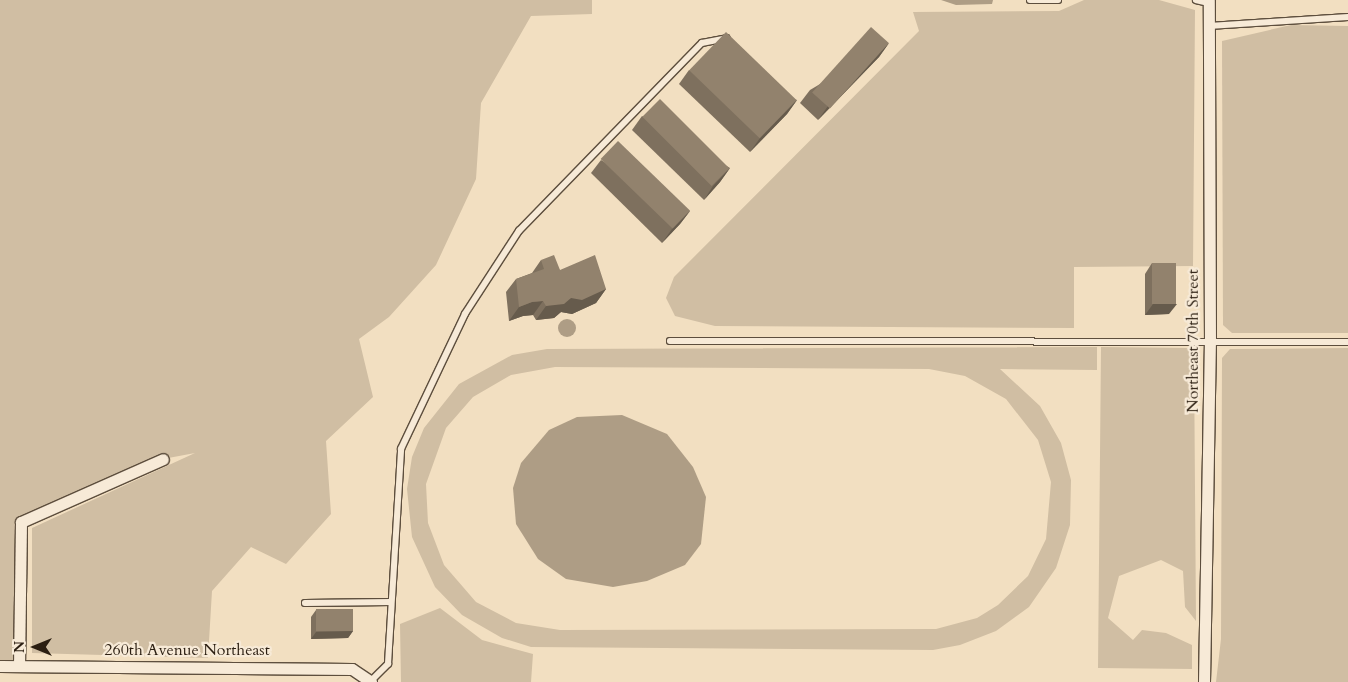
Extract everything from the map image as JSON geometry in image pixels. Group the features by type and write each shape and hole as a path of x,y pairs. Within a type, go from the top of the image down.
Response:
{"street":[{"name":"Northeast 70th Street","path":"1204,682 1210,342 1209,2"},
{"path":"19,666 21,522 163,459"},
{"name":"260th Avenue Northeast","path":"0,666 352,669 371,682"}],"lane":[{"path":"1030,0 1058,0"},
{"path":"1196,0 1209,2"},
{"path":"1208,26 1348,17"},
{"path":"371,682 388,664 401,449 465,314 519,231 702,43 722,36 734,41"},
{"path":"670,341 1348,342"},
{"path":"305,603 391,602"}],"shaded area":[{"path":"0,0 592,0 592,14 531,16 481,103 476,179 436,265 389,317 359,339 373,397 326,441 331,514 286,564 251,547 212,591 208,658 32,653 32,528 195,453 163,459 21,522 19,666 0,666"},
{"path":"941,0 993,0 992,4 956,5"},
{"path":"1084,0 1159,0 1195,10 1193,266 1074,267 1074,328 715,326 675,316 666,298 674,277 919,31 913,12 1059,11"},
{"path":"1291,25 1348,26 1348,333 1232,333 1223,325 1222,41"},
{"path":"567,319 573,322 576,328 573,334 567,337 561,334 558,328 561,322"},
{"path":"1097,347 1097,370 1000,369 1040,406 1061,443 1071,480 1070,525 1056,568 1029,607 996,631 960,645 933,650 531,647 502,638 462,615 435,587 412,537 407,489 412,457 424,428 459,384 512,355 547,349","holes":["555,367 929,369 965,376 1006,399 1038,440 1051,482 1046,539 1028,576 998,605 977,618 936,629 560,630 516,623 476,602 444,565 428,523 426,484 446,428 473,397 511,375"]},
{"path":"1101,347 1187,348 1194,355 1196,621 1185,607 1183,571 1161,560 1119,576 1108,618 1133,640 1142,630 1166,633 1192,645 1192,669 1098,668"},
{"path":"1348,348 1348,682 1216,682 1221,639 1222,358 1230,349"},
{"path":"622,415 667,434 693,467 706,497 701,544 685,565 647,581 613,587 566,579 538,559 516,524 513,488 521,463 549,430 577,417"},
{"path":"440,608 482,640 533,654 531,682 401,682 400,624"}],"building":[{"path":"871,27 889,43 830,108 812,92"},
{"path":"726,32 796,100 760,138 689,70"},
{"path":"660,99 729,168 712,186 642,117"},
{"path":"618,141 690,210 673,228 601,159"},
{"path":"554,255 560,270 595,255 606,289 582,300 571,298 564,304 546,306 543,301 532,302 519,307 516,279 544,269 541,260"},
{"path":"1152,263 1176,263 1176,304 1152,304"},
{"path":"316,609 353,609 353,631 316,631"}]}
